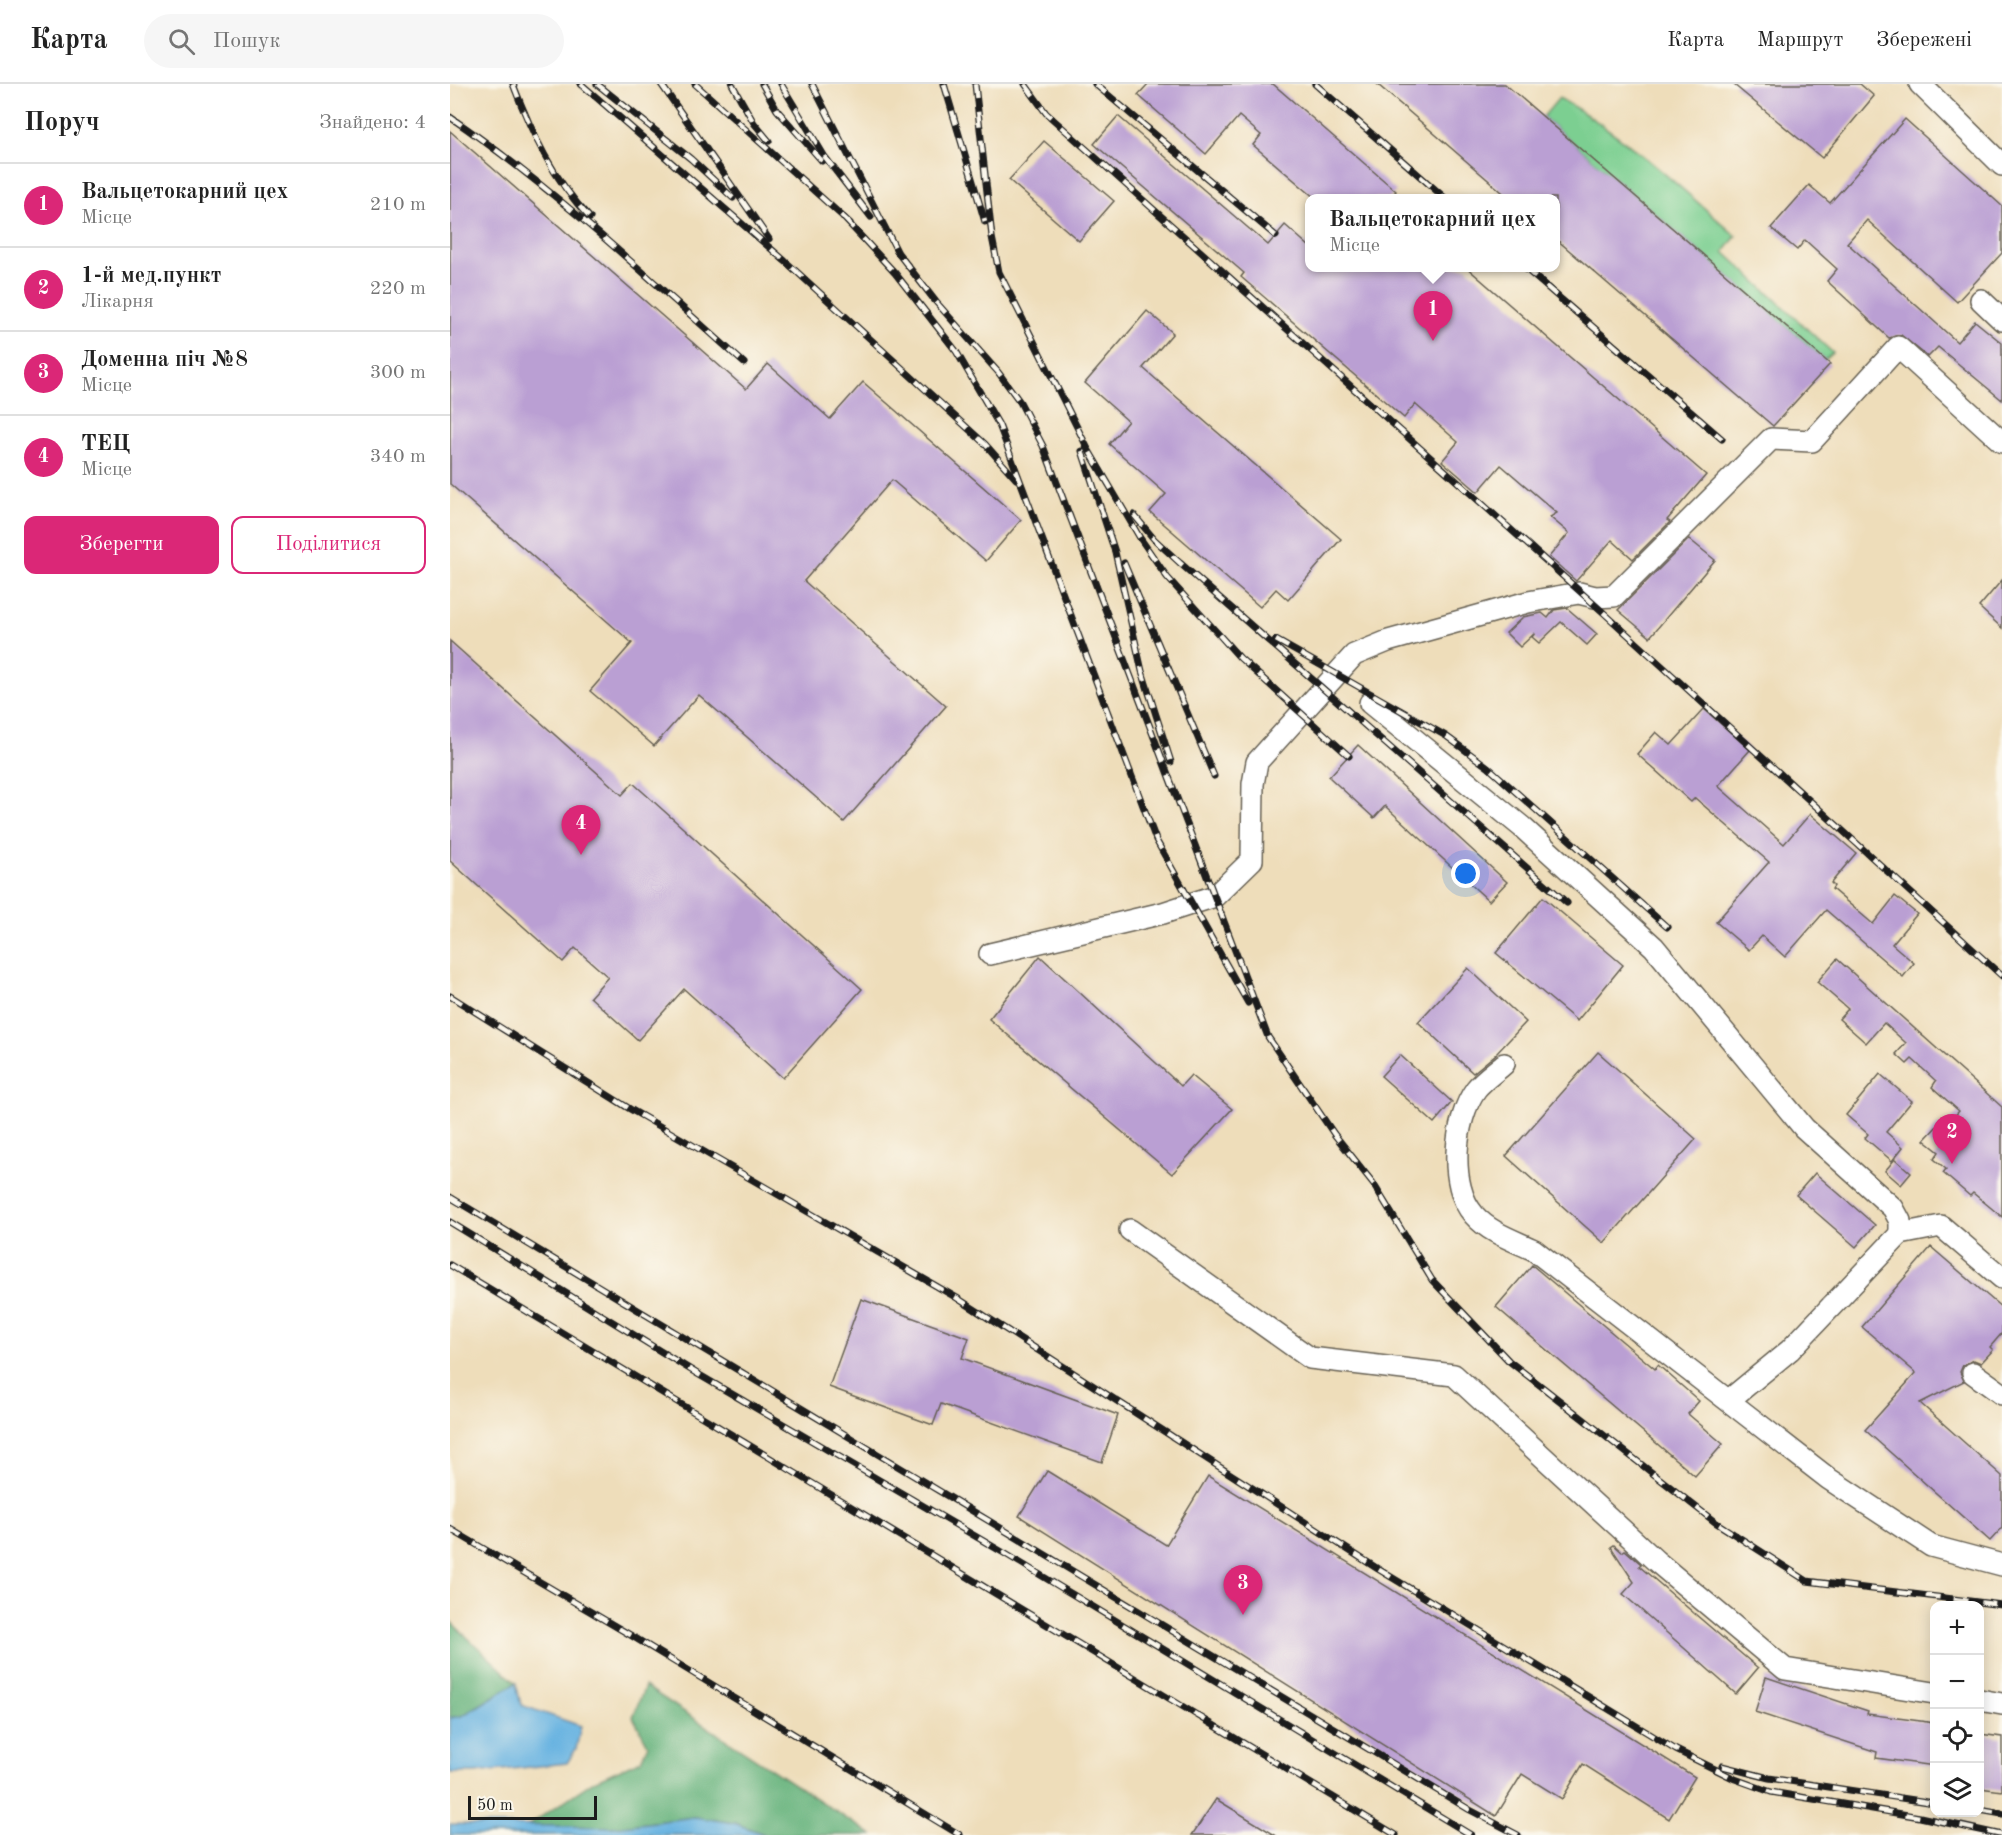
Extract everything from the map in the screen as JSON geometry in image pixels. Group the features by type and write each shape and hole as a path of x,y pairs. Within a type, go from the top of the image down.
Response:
{"lane":[{"path":"1920,84 2002,165"},
{"path":"1981,300 2002,320"},
{"path":"990,954 1163,913 1215,896 1252,860 1253,784 1257,762 1354,655 1388,641 1528,602 1579,593 1595,597 1614,596 1771,439 1812,441 1898,347 2002,442"},
{"path":"1370,703 1522,826 1654,947 1804,1128 1893,1208 1900,1221 1900,1234"},
{"path":"1504,1064 1477,1088 1462,1116 1457,1168 1460,1189 1473,1214 1491,1231 1534,1250 1829,1479 1931,1546 2002,1565"},
{"path":"1729,1400 1790,1350 1900,1234 1941,1226 2002,1278"},
{"path":"1130,1230 1310,1358 1454,1375 1656,1561 1785,1669 1930,1692"},
{"path":"1974,1372 2002,1394"},
{"path":"1984,1701 2002,1704"}],"green space":[{"path":"1559,98 1629,145 1736,236 1724,252 1833,353 1825,360 1543,117"},
{"path":"450,1621 516,1683 462,1716 450,1718"},
{"path":"645,1686 873,1835 766,1835 734,1823 695,1817 615,1827 526,1827 594,1781 641,1760 648,1745 633,1717"}],"water":[{"path":"516,1683 521,1705 581,1726 576,1749 567,1763 475,1773 450,1773 450,1718 462,1716"},
{"path":"695,1817 734,1823 766,1835 450,1835 450,1824 615,1827"}],"building":[{"path":"1148,84 1273,84 1396,191 1393,194 1310,194 1253,145 1261,135 1239,116 1206,154 1138,95"},
{"path":"1377,84 1505,84 1830,364 1773,426 1560,242 1560,194 1504,194"},
{"path":"1733,84 1860,84 1874,96 1822,158"},
{"path":"1118,116 1268,245 1285,225 1305,243 1305,272 1472,272 1706,475 1667,520 1670,522 1633,559 1612,540 1576,581 1549,557 1569,533 1550,517 1557,513 1501,465 1478,492 1442,461 1458,442 1415,404 1404,418 1241,277 1244,273 1094,144"},
{"path":"1905,119 2002,206 2002,253 1957,302 1867,220 1847,243 1957,342 1975,321 2002,343 2002,400 1938,347 1928,357 1901,335 1889,338 1827,281 1837,269 1805,240 1797,250 1771,228 1809,185 1830,203"},
{"path":"450,131 746,389 768,364 830,419 863,382 1021,520 986,561 892,480 804,581 946,706 844,822 699,695 654,746 590,691 632,643 450,484"},
{"path":"1044,141 1114,201 1079,241 1009,180"},
{"path":"1147,311 1173,333 1143,368 1341,539 1288,600 1276,589 1260,607 1150,512 1166,494 1109,444 1128,421 1085,383"},
{"path":"1689,539 1715,560 1650,637 1618,610"},
{"path":"2002,580 2002,628 1979,607"},
{"path":"1567,608 1597,634 1587,645 1561,622 1539,643 1532,637 1535,633 1520,647 1506,633 1523,617 1542,613 1548,618 1554,610"},
{"path":"450,641 622,795 633,783 862,989 783,1078 684,989 638,1040 590,997 608,977 575,948 563,962 450,861"},
{"path":"1704,709 1750,750 1718,786 1784,844 1810,814 1856,853 1831,883 1834,886 1832,889 1873,924 1895,896 1917,914 1892,944 1914,963 1903,977 1826,910 1785,957 1762,936 1749,950 1716,922 1769,862 1695,798 1691,802 1637,754 1656,732 1671,745"},
{"path":"1358,745 1507,882 1489,901 1385,806 1374,818 1329,777"},
{"path":"1543,897 1623,965 1577,1021 1496,953"},
{"path":"1040,956 1181,1086 1191,1075 1232,1109 1172,1174 989,1019"},
{"path":"1837,959 2002,1107 2002,1217 1973,1193 1970,1196 1943,1173 1946,1169 1934,1159 1939,1152 1924,1140 1939,1124 1944,1128 1959,1111 1932,1087 1936,1081 1912,1059 1907,1064 1896,1054 1906,1043 1884,1023 1866,1043 1839,1019 1848,1009 1817,982"},
{"path":"1468,968 1526,1022 1496,1054 1473,1073 1418,1022"},
{"path":"1598,1052 1696,1139 1604,1243 1506,1156"},
{"path":"1400,1055 1452,1102 1434,1123 1381,1076"},
{"path":"1880,1074 1912,1101 1886,1132 1903,1147 1892,1161 1865,1138 1868,1134 1846,1115"},
{"path":"1895,1159 1911,1173 1901,1185 1885,1171"},
{"path":"1815,1173 1875,1225 1856,1247 1796,1195"},
{"path":"1931,1247 2002,1308 2002,1333 1990,1347 1993,1350 1981,1363 1974,1360 1963,1365 1960,1372 1964,1381 1920,1403 2002,1476 2002,1528 1990,1541 1865,1430 1916,1373 1862,1327"},
{"path":"1532,1265 1655,1369 1658,1365 1699,1401 1688,1414 1723,1444 1695,1476 1496,1307"},
{"path":"861,1299 969,1338 962,1358 1118,1415 1102,1462 941,1404 933,1425 829,1387"},
{"path":"1047,1471 1166,1545 1208,1476 1695,1777 1669,1819 1583,1764 1562,1799 1522,1774 1496,1816 1019,1516"},
{"path":"1614,1545 1622,1552 1625,1550 1641,1564 1639,1566 1758,1668 1736,1694 1623,1594 1634,1582 1611,1547"},
{"path":"1766,1677 1868,1711 1867,1714 1930,1722 1930,1765 1876,1758 1877,1752 1755,1712"},
{"path":"1984,1735 2002,1737 2002,1791 1984,1789"},
{"path":"1216,1799 1275,1835 1192,1835"}],"railway":[{"path":"513,84 528,121 554,172 590,218"},
{"path":"581,84 785,261 985,444 1016,479"},
{"path":"597,84 691,159 733,198"},
{"path":"661,84 769,239"},
{"path":"695,84 850,223"},
{"path":"732,84 754,123 769,141"},
{"path":"762,84 777,110 822,161"},
{"path":"781,84 825,157 871,217"},
{"path":"812,84 898,253 936,302 998,372 1020,402 1043,446 1268,1037 1334,1134 1373,1183 1432,1280 1509,1361 1715,1522 1807,1581 2002,1605"},
{"path":"944,84 985,222"},
{"path":"975,84 992,237 999,272 1088,449 1140,538 1167,577 1240,658 1349,756"},
{"path":"1025,84 1046,113 1604,613 2002,976"},
{"path":"1095,84 1276,236"},
{"path":"1315,84 1440,194"},
{"path":"450,117 564,204 744,363"},
{"path":"844,218 895,273 956,351 999,425 1156,840 1248,1003"},
{"path":"1530,272 1722,439"},
{"path":"1082,451 1115,552 1142,671 1171,762"},
{"path":"1134,515 1154,539 1180,563 1567,903"},
{"path":"1124,563 1214,776"},
{"path":"1276,640 1446,736 1488,767 1667,927"},
{"path":"450,996 630,1109 957,1298 1378,1569 1676,1750 1735,1779 1771,1792 1920,1817 2002,1835"},
{"path":"450,1197 1470,1810 1518,1835"},
{"path":"450,1222 696,1373 1004,1553 1471,1835"},
{"path":"450,1265 1396,1835"},
{"path":"450,1529 632,1636 960,1835"},
{"path":"1722,1766 1769,1778 1930,1802"},
{"path":"1984,1811 2002,1814"}],"place":[{"name":"Вальцетокарний цех","path":"1433,341"},
{"name":"ТЕЦ","path":"581,855"},
{"name":"1-й мед.пункт","path":"1952,1164"},
{"name":"Доменна піч №8","path":"1243,1615"}]}
